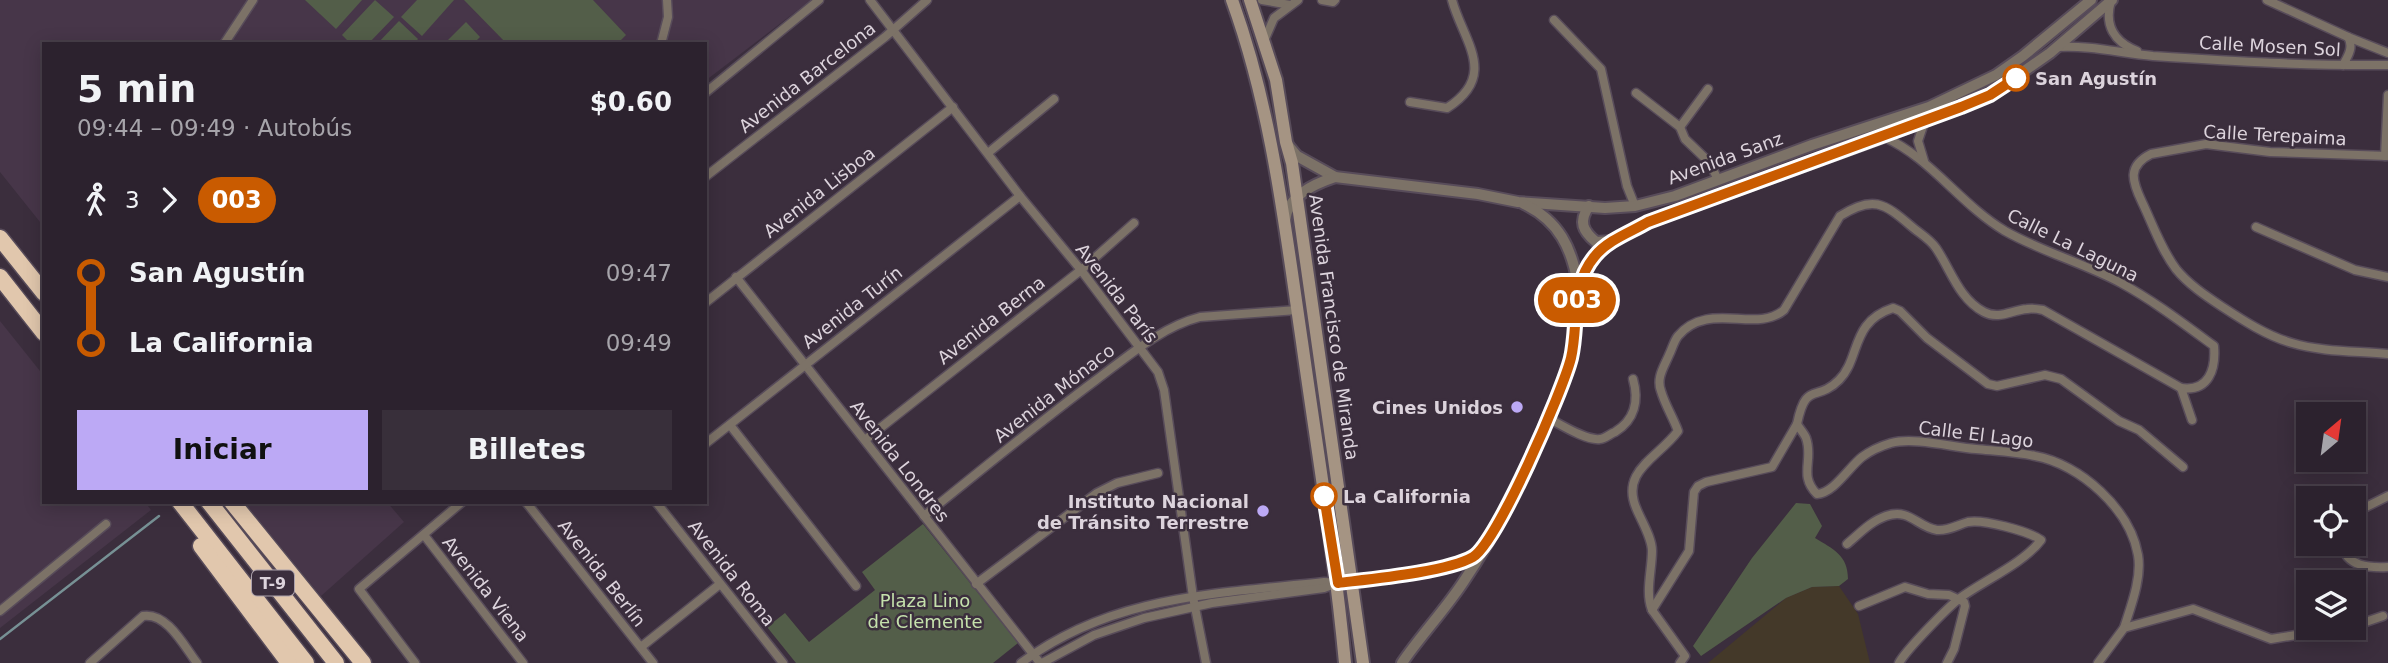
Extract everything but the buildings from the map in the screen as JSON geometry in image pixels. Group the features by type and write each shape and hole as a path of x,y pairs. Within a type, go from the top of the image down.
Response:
{"highway":[{"path":"4,243 42,281"},
{"path":"4,243 42,290"},
{"path":"0,277 42,330"},
{"path":"178,504 181,518 289,663"},
{"name":"T-9","path":"180,504 306,663"},
{"name":"T-9","path":"211,504 336,663"},
{"path":"234,504 364,663"}],"main road":[{"name":"Avenida Francisco de Miranda","path":"1232,0 1244,33 1272,145 1338,583 1345,663"},
{"name":"Avenida Francisco de Miranda","path":"1250,0 1276,80 1292,163 1363,663"}],"street":[{"path":"225,42 253,0"},
{"path":"662,42 668,17 667,0"},
{"path":"707,91 819,0"},
{"name":"Avenida París","path":"870,0 1158,372 1164,390 1193,597 1206,663"},
{"name":"Avenida Barcelona","path":"707,175 893,30 927,0"},
{"path":"1262,0 1294,3"},
{"path":"1322,0 1335,0"},
{"path":"1410,102 1447,108 1461,97 1473,77 1476,66 1474,52 1452,0"},
{"name":"Avenida Sanz","path":"1335,177 1478,194 1518,202 1634,206 1675,196 1812,145 1929,107 1985,80 2023,56 2091,0"},
{"name":"Avenida Sanz","path":"1579,286 1595,256 1614,241 1648,222 1990,95 2057,47 2112,0"},
{"name":"Calle Mosen Sol","path":"2112,0 2109,16 2114,35 2123,45 2150,55"},
{"path":"2267,0 2388,53"},
{"path":"1264,41 1274,18 1294,3"},
{"path":"1554,19 1601,69 1627,186 1634,206"},
{"path":"2343,65 2351,49 2352,43 2348,37"},
{"name":"Calle Mosen Sol","path":"2057,47 2082,46 2150,55 2388,65"},
{"path":"1680,127 1708,89"},
{"path":"1636,93 1680,127 1685,139 1710,163 1718,180"},
{"path":"2386,156 2388,95"},
{"path":"988,153 1054,99"},
{"name":"Avenida Lisboa","path":"707,301 953,107"},
{"path":"1925,164 1918,141 1926,120"},
{"name":"Calle La Laguna","path":"1884,136 1906,148 1971,207 2006,231 2120,282 2214,346 2213,370 2207,383 2195,388 2181,388"},
{"path":"1286,142 1297,156 1335,177"},
{"name":"Calle Terepaima","path":"2386,156 2270,152 2206,144 2151,154 2138,162 2134,182 2159,241 2177,270 2206,296 2257,328 2296,344 2388,354"},
{"path":"1285,224 1287,209 1297,197 1315,184 1335,177"},
{"name":"Avenida Turín","path":"707,442 1020,196"},
{"path":"1402,663 1463,582 1482,551 1521,478 1572,355 1579,286 1571,254 1561,234 1543,215 1518,202"},
{"path":"1680,663 1685,656 1652,610 1649,599 1652,546 1632,499 1631,485 1641,469 1678,431 1660,390 1659,378 1678,337 1689,327 1714,317 1766,319 1777,316 1784,310 1840,216 1851,209 1867,203 1882,204 1891,209 1934,245 1969,302 1987,314 2004,315 2027,308 2043,310 2181,388 2192,420"},
{"path":"1589,206 1582,226 1587,234 1596,242 1614,241"},
{"name":"Avenida Berna","path":"865,440 1081,270 1134,223"},
{"path":"2256,227 2355,270 2388,277"},
{"name":"Avenida Londres","path":"736,277 1041,663"},
{"path":"1652,610 1689,551 1693,498 1698,486 1772,467 1797,424 1801,403 1806,397 1839,380 1846,370 1862,330 1876,317 1893,308 1900,311 1927,338 1988,384 1997,386 2045,375 2061,379 2119,421 2139,429 2183,467"},
{"name":"Avenida Mónaco","path":"924,516 1046,418 1139,348 1185,321 1200,317 1297,310"},
{"path":"1548,418 1587,437 1604,438 1630,419 1637,394 1633,379"},
{"name":"Calle El Lago","path":"1797,424 1806,438 1806,478 1817,494 1826,491 1863,457 1881,447 1903,441 2037,456 2061,464 2103,493 2124,517 2132,534 2138,557 2134,595 2124,628"},
{"path":"730,425 856,586"},
{"path":"976,583 1097,493 1117,483 1158,473"},
{"path":"2366,507 2388,496"},
{"path":"415,663 359,589 460,504"},
{"name":"Avenida Berlín","path":"528,504 653,663"},
{"name":"Avenida Roma","path":"658,504 783,663"},
{"path":"1847,544 1873,522 1888,515 1900,514 1911,516 1937,530 1950,530 1970,522 1978,522 2026,532 2040,540 2010,565 1959,599 1899,663"},
{"path":"2,607 106,524"},
{"name":"Avenida Viena","path":"424,534 523,663"},
{"path":"1021,663 1083,626 1121,611 1193,597 1324,582 1338,583 1445,566 1462,562 1482,551"},
{"path":"2348,556 2356,564 2365,567 2388,567"},
{"path":"1041,663 1119,625 1195,607 1324,588 1338,583"},
{"path":"640,647 720,584"},
{"path":"1859,606 1905,587 1928,594 1948,595 1964,602 1954,649 1947,663"},
{"path":"2098,663 2124,628 2193,609 2271,639 2296,635"},
{"path":"90,663 143,616 152,615 166,623 197,663"},
{"path":"2366,622 2383,616"}],"shaded area":[{"path":"0,0 811,0 707,79 707,42 42,42 42,224 0,172"},
{"path":"0,321 42,374 42,504 146,504 151,510 0,628"},
{"path":"246,504 389,504 404,522 321,596"},
{"path":"1839,586 1858,614 1870,663 1708,663 1786,598 1812,587"}],"green space":[{"path":"305,0 362,0 336,29"},
{"path":"375,0 394,17 370,42 349,42 342,35"},
{"path":"417,0 454,0 422,36 401,17"},
{"path":"464,0 593,0 626,35 619,42 505,42"},
{"path":"399,21 418,39 416,42 379,42"},
{"path":"466,22 480,37 475,42 446,42"},
{"path":"1796,503 1810,504 1822,526 1815,538 1842,558 1848,579 1839,586 1812,587 1786,598 1701,656 1693,646 1752,558"},
{"name":"Plaza Lino de Clemente","path":"923,524 1018,643 993,663 796,663 767,627 785,613 809,642 875,590 862,572"}],"waterway":[{"path":"0,639 159,516"}],"bus line":[{"name":"003","path":"1324,496 1338,583 1462,562 1482,551 1521,478 1568,369 1572,355 1579,286 1595,256 1602,249 1648,222 1961,107 1990,95 2016,78"}],"place":[{"name":"San Agustín","path":"2016,78"},
{"name":"Cines Unidos","path":"1517,407"},
{"name":"La California","path":"1324,496"},
{"name":"Instituto Nacional de Tránsito Terrestre","path":"1263,511"}]}
